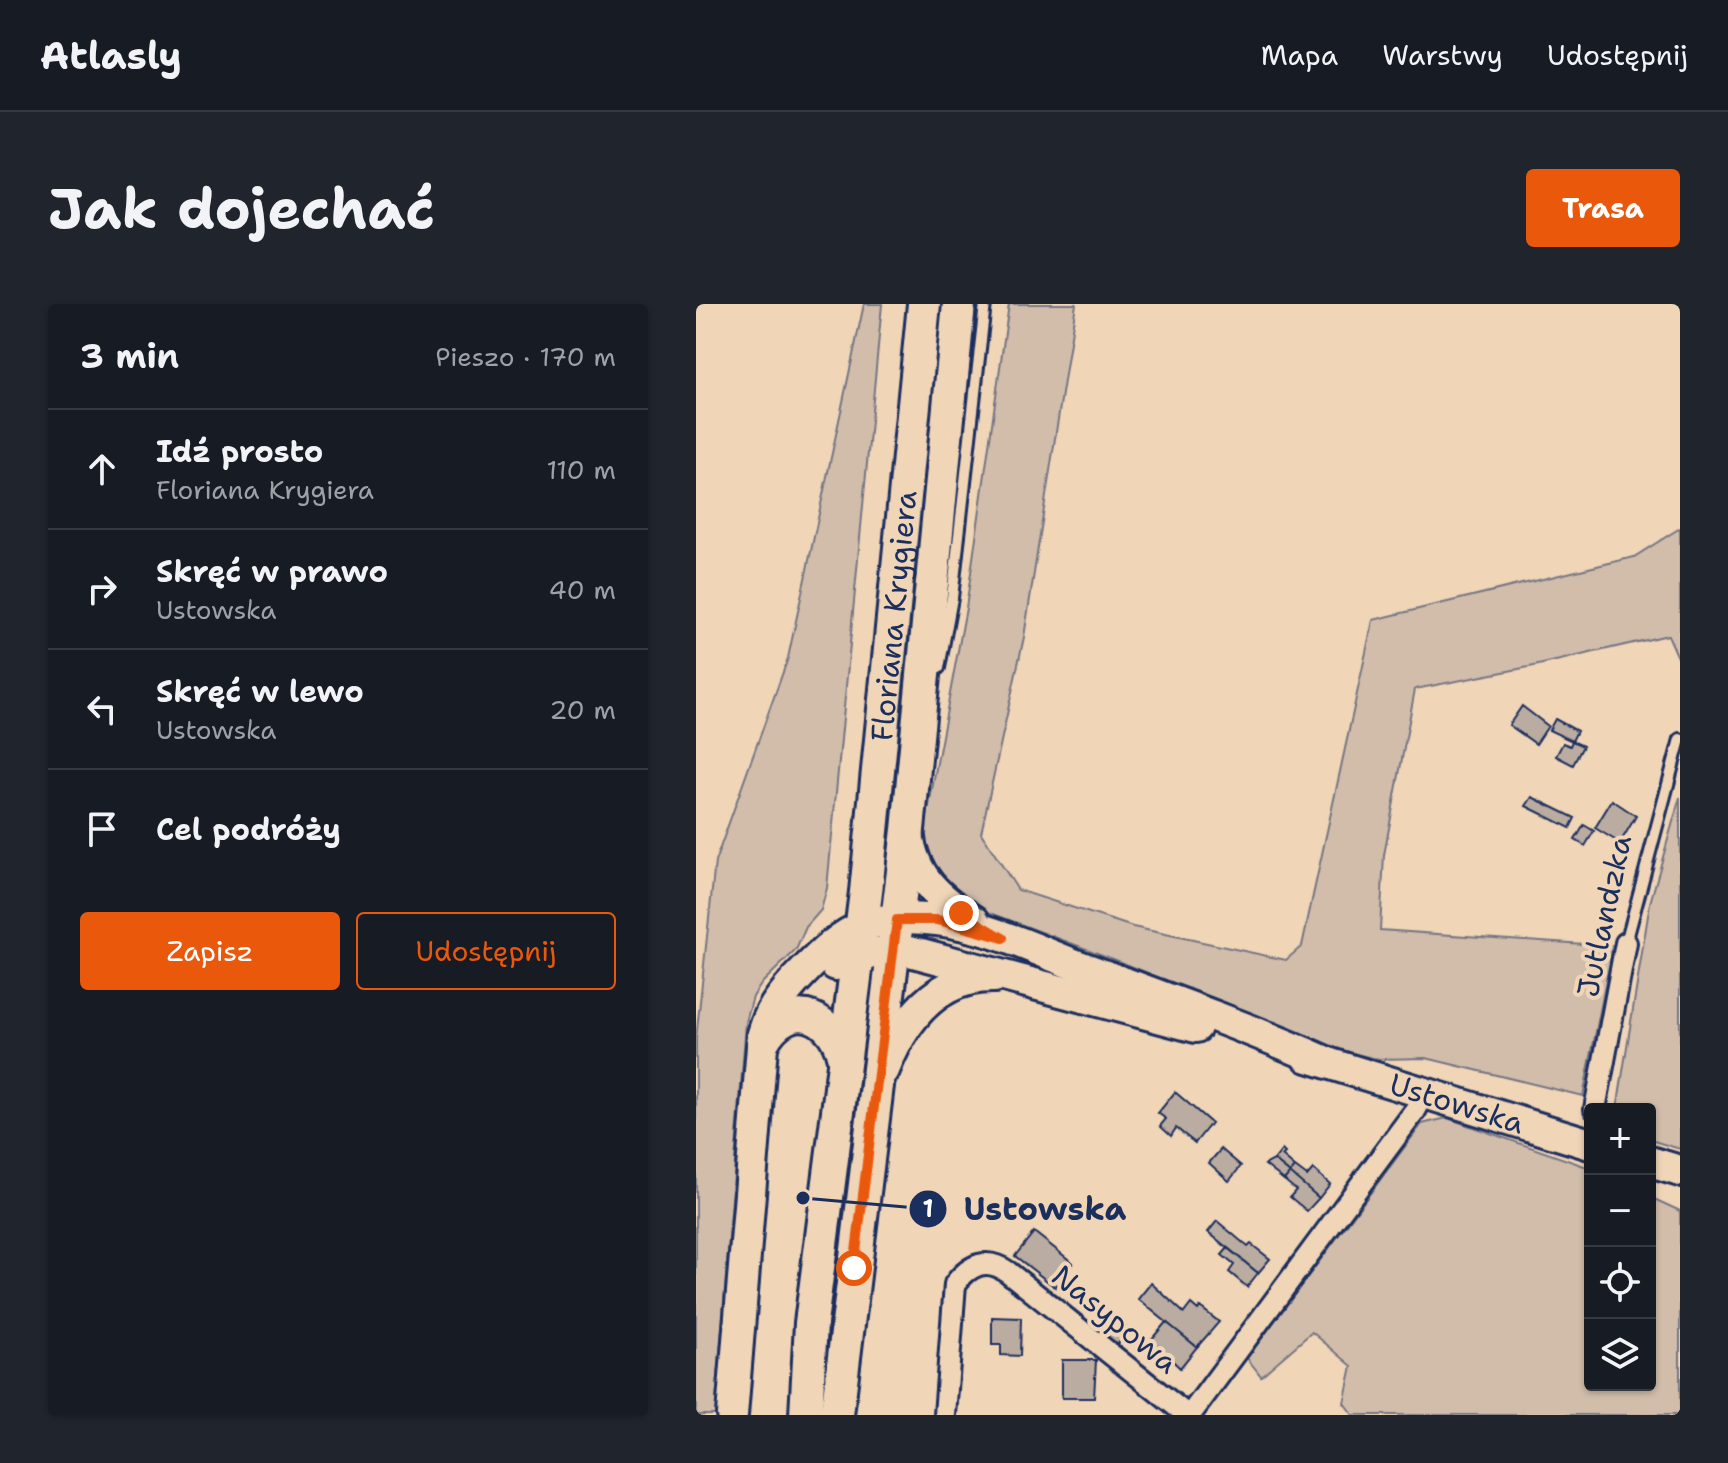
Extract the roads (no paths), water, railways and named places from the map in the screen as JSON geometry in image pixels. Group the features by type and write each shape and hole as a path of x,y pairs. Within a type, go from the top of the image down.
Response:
{"main road":[{"name":"Floriana Krygiera","path":"806,1415 811,1323 844,1066 888,937 874,821 924,304"},
{"name":"Floriana Krygiera","path":"837,1415 877,1087 888,937 909,821 959,304"}],"street":[{"name":"Ustowska","path":"909,821 915,866 936,895 1003,938"},
{"name":"Ustowska","path":"888,937 938,920 1003,938 1201,1010 1326,1062"},
{"name":"Ustowska","path":"888,937 1007,977 1326,1062 1584,1138"},
{"path":"732,1415 761,1048 770,1013 794,983 888,937"},
{"name":"Jutlandzka","path":"1596,1103 1626,943"},
{"name":"Ustowska","path":"877,1087 901,1030 929,999 961,981 1007,977"},
{"path":"761,1048 778,1024 795,1016 806,1016 825,1024 837,1037 844,1066"},
{"name":"Nasypowa","path":"945,1415 955,1284 974,1266 985,1263 997,1264 1008,1272 1189,1415 1415,1111 1426,1091"},
{"path":"1656,1164 1680,1171"}],"lane":[{"name":"Floriana Krygiera","path":"909,821 952,598 985,304"},
{"name":"Jutlandzka","path":"1626,943 1661,799 1680,739"}],"place":[{"name":"Ustowska","path":"803,1198"}]}
